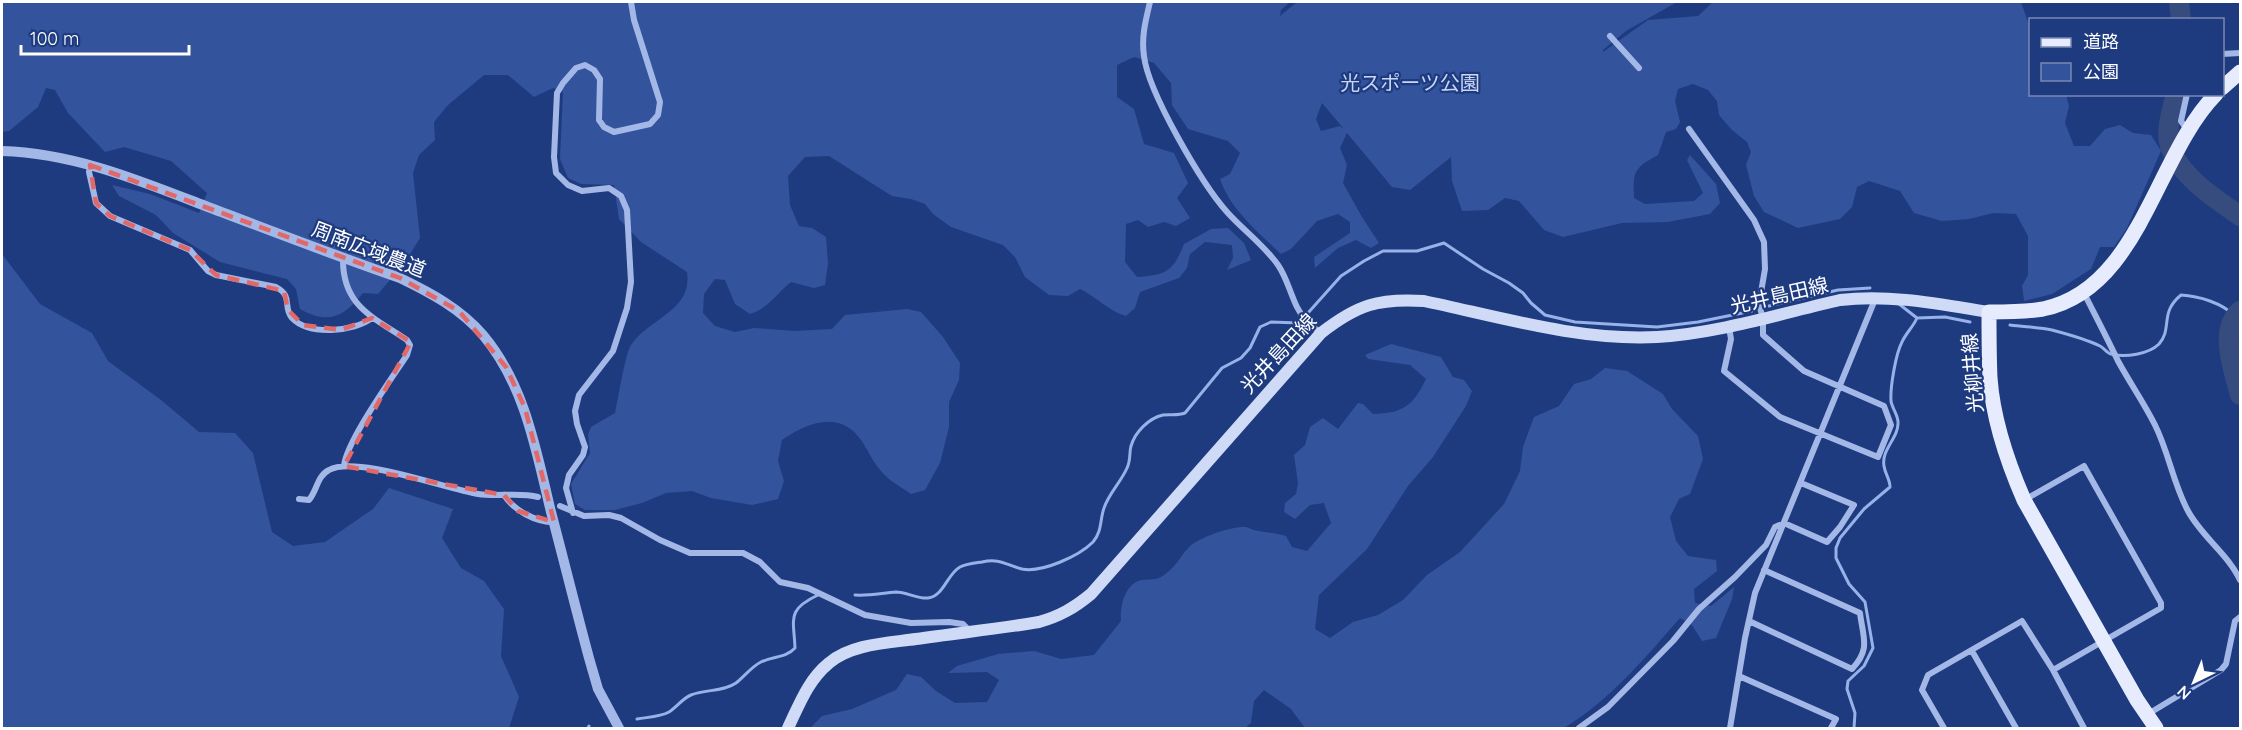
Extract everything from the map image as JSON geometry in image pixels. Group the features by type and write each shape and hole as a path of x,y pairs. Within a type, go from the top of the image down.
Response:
{"main road":[{"path":"2224,87 2241,72"},
{"name":"光柳井線","path":"2156,729 2024,500 2003,447 1996,415 1990,380 1989,312 2043,309 2061,303 2083,291 2106,272 2125,251 2174,156 2188,132 2215,96"},
{"name":"光井島田線","path":"788,729 804,694 815,678 830,662 849,651 970,631 1009,627 1060,616 1091,594 1321,333 1344,315 1365,306 1401,299 1424,301 1576,333 1612,337 1657,337 1708,332 1840,300 1876,297 1902,298 1989,312"}],"street":[{"path":"573,513 566,488 569,476 583,455 585,447 575,411 579,395 613,351 627,308 631,282 627,210 621,195 609,188 582,191 568,185 556,173 554,157 557,93 576,68 585,65 594,70 600,79 598,120 604,128 614,132 625,130 650,124 658,116 660,102 637,31 631,2"},
{"path":"1150,2 1143,31 1144,57 1151,80 1168,118 1206,184 1225,210 1276,262 1287,280 1300,313 1307,323 1321,333"},
{"path":"1610,36 1639,68"},
{"path":"2224,54 2241,53"},
{"path":"2187,96 2181,121 2188,132"},
{"path":"1689,129 1754,220 1764,242 1765,269 1759,304 1763,319 1763,335 1804,371 1884,405 1891,425 1878,457 1780,417 1724,371 1731,339 1729,327"},
{"name":"周南広域農道","path":"2,151 55,157 90,165 142,182 400,278 427,291 459,311 482,334 506,367 525,408 592,669 598,689 619,729"},
{"path":"90,165 89,172 96,203 110,216 190,250 208,271 216,275 276,287 284,291 292,318 303,325 316,329 341,330 359,327 372,318"},
{"path":"343,258 348,292 372,318 407,340 410,345 407,355 362,426 345,458 344,466"},
{"path":"2083,291 2118,361 2155,424 2165,446 2174,482 2188,511 2197,526 2236,570 2241,580"},
{"path":"1732,728 1739,676 1755,593 1876,297"},
{"path":"299,499 309,500 324,473 344,466 410,476 480,494 526,494 538,497"},
{"path":"2024,500 2084,466 2161,608 2053,670"},
{"path":"1580,729 1608,707 1674,641 1699,609 1736,578 1766,545 1775,527 1784,524 1827,542 1854,505 1801,483"},
{"path":"504,495 518,511 546,522 554,522"},
{"path":"560,506 584,516 609,515 621,518 660,540 690,553 742,553 760,562 780,582 808,588 865,615 911,623 963,624 970,631"},
{"path":"1749,621 1852,669 1862,658 1865,648 1860,613 1764,570"},
{"path":"2147,715 2221,670 2226,664 2235,621 2241,617"},
{"path":"1944,729 1922,690 1928,675 2022,621 2053,670 2084,729"},
{"path":"1971,651 2016,729"},
{"path":"1739,676 1836,718 1831,729"}],"highlighted area":[{"path":"90,165 400,278 459,311 506,367 525,408 554,522 518,511 504,495 344,466 411,342 372,318 341,330 303,325 288,310 284,291 216,275 190,250 110,216 96,203"}],"green space":[{"name":"光スポーツ公園","path":"2,2 1290,2 1281,10 1280,16 1297,2 1677,2 1626,31 1603,52 1648,20 1698,16 1713,2 2021,2 2029,24 2029,96 2066,96 2069,106 2065,123 2074,146 2090,146 2105,129 2120,125 2133,133 2151,135 2161,151 2127,228 2114,247 2100,247 2091,269 2052,294 2024,301 2022,286 2028,275 2028,236 2016,214 1993,213 1969,219 1942,221 1914,213 1900,191 1869,181 1857,187 1852,207 1840,219 1798,228 1764,212 1754,196 1746,165 1751,152 1747,142 1719,115 1717,101 1708,90 1693,84 1678,89 1675,101 1680,122 1676,129 1666,132 1658,155 1644,163 1637,171 1634,198 1645,204 1694,201 1703,193 1687,160 1690,155 1716,184 1720,203 1710,214 1668,222 1622,223 1563,237 1544,230 1519,201 1505,198 1488,210 1462,211 1452,181 1451,157 1410,190 1392,187 1347,133 1340,148 1347,165 1343,183 1379,243 1371,248 1356,240 1338,248 1315,268 1314,257 1350,233 1350,222 1338,214 1317,221 1291,249 1281,254 1238,210 1220,179 1230,174 1240,153 1228,141 1188,129 1172,105 1171,83 1154,63 1134,57 1117,65 1117,97 1134,109 1144,144 1174,153 1188,183 1177,198 1190,218 1176,226 1164,222 1148,227 1138,220 1126,224 1125,262 1137,277 1162,273 1176,261 1184,244 1211,229 1228,228 1244,243 1251,260 1227,270 1233,258 1232,245 1205,242 1190,254 1187,268 1179,278 1140,292 1135,308 1126,316 1080,289 1068,296 1049,295 1025,277 1015,257 1003,245 951,227 933,214 925,204 892,196 829,156 805,157 788,176 790,205 799,226 812,228 826,237 828,263 825,285 814,288 791,282 767,305 750,314 735,304 725,280 715,279 704,294 703,313 715,326 735,332 754,328 794,331 832,329 845,315 907,309 921,312 943,337 960,363 959,380 949,402 949,427 940,463 925,490 911,494 899,486 881,471 853,430 833,422 823,422 802,428 782,440 778,461 784,481 778,499 752,505 711,498 692,491 666,493 642,503 615,510 585,510 575,504 571,484 590,453 588,435 591,427 615,413 631,345 677,305 687,285 687,272 641,242 619,219 614,185 581,184 568,178 560,159 563,92 553,88 534,97 508,75 484,75 448,105 434,122 435,140 419,155 413,173 420,238 406,261 378,294 363,293 342,313 327,317 319,317 300,309 296,289 287,279 220,262 173,233 156,215 119,196 112,185 150,194 199,213 207,193 171,161 124,147 105,152 68,113 55,90 46,88 38,107 9,131 2,132","holes":["1322,103 1344,129 1340,126 1321,131 1316,119"]},
{"path":"2,254 40,304 92,333 108,361 161,400 199,432 235,433 253,453 272,532 293,546 325,542 373,509 389,488 453,509 442,538 461,568 484,581 504,609 501,656 519,697 509,728 2,728"},
{"path":"1391,344 1441,357 1453,377 1464,380 1472,391 1466,406 1433,457 1408,486 1367,549 1319,595 1315,629 1330,638 1353,622 1378,615 1403,600 1427,575 1460,552 1504,504 1520,471 1523,447 1534,417 1559,406 1574,384 1591,379 1605,368 1627,371 1663,394 1672,409 1698,436 1703,459 1690,494 1679,499 1670,517 1676,541 1688,556 1716,560 1717,571 1694,589 1695,603 1711,606 1734,587 1732,599 1716,638 1702,641 1692,625 1680,618 1612,691 1597,705 1564,728 1305,728 1291,709 1264,690 1254,701 1251,723 1245,728 810,728 822,716 852,709 896,690 907,674 921,677 936,691 955,703 987,702 999,680 987,672 948,673 957,666 998,654 1034,651 1061,659 1094,655 1121,621 1124,598 1133,584 1141,580 1161,577 1194,543 1216,533 1246,527 1286,536 1292,547 1307,551 1331,523 1324,503 1310,505 1295,519 1284,512 1285,503 1296,494 1298,483 1294,455 1305,445 1310,427 1323,418 1338,429 1358,403 1363,404 1373,414 1400,410 1411,402 1426,379 1410,365 1368,359 1365,355"}],"waterway":[{"path":"2179,2 2181,18"},
{"path":"2176,96 2168,136 2176,160 2201,187 2240,216"},
{"path":"855,595 896,592 928,598 938,593 956,570 965,565 994,561 1030,570 1050,566 1079,553 1096,538 1106,503 1127,468 1133,441 1143,426 1163,415 1185,413 1222,368 1241,358 1250,348 1260,327 1271,322 1299,323 1341,276 1383,251 1417,251 1444,243 1509,283 1523,293 1545,315 1575,322 1657,327 1698,322 1752,311"},
{"path":"1769,306 1838,290 1870,288"},
{"path":"2010,325 2058,332 2095,343 2108,353 2123,356 2143,353 2159,344 2165,332 2170,308 2181,295 2210,301 2224,307 2235,316"},
{"path":"1899,304 1917,318 1945,317 1970,322"},
{"path":"2240,311 2233,319 2229,340 2240,395"},
{"path":"1854,728 1855,713 1847,689 1848,681 1864,666 1873,648 1865,602 1849,584 1836,558 1836,548 1840,538 1864,509 1890,487 1884,460 1898,428 1898,419 1891,401 1892,379 1900,347 1917,318"},
{"path":"637,719 665,714 691,695 731,686 754,666 791,651 795,648 793,622 796,611 808,600 818,595"}]}
